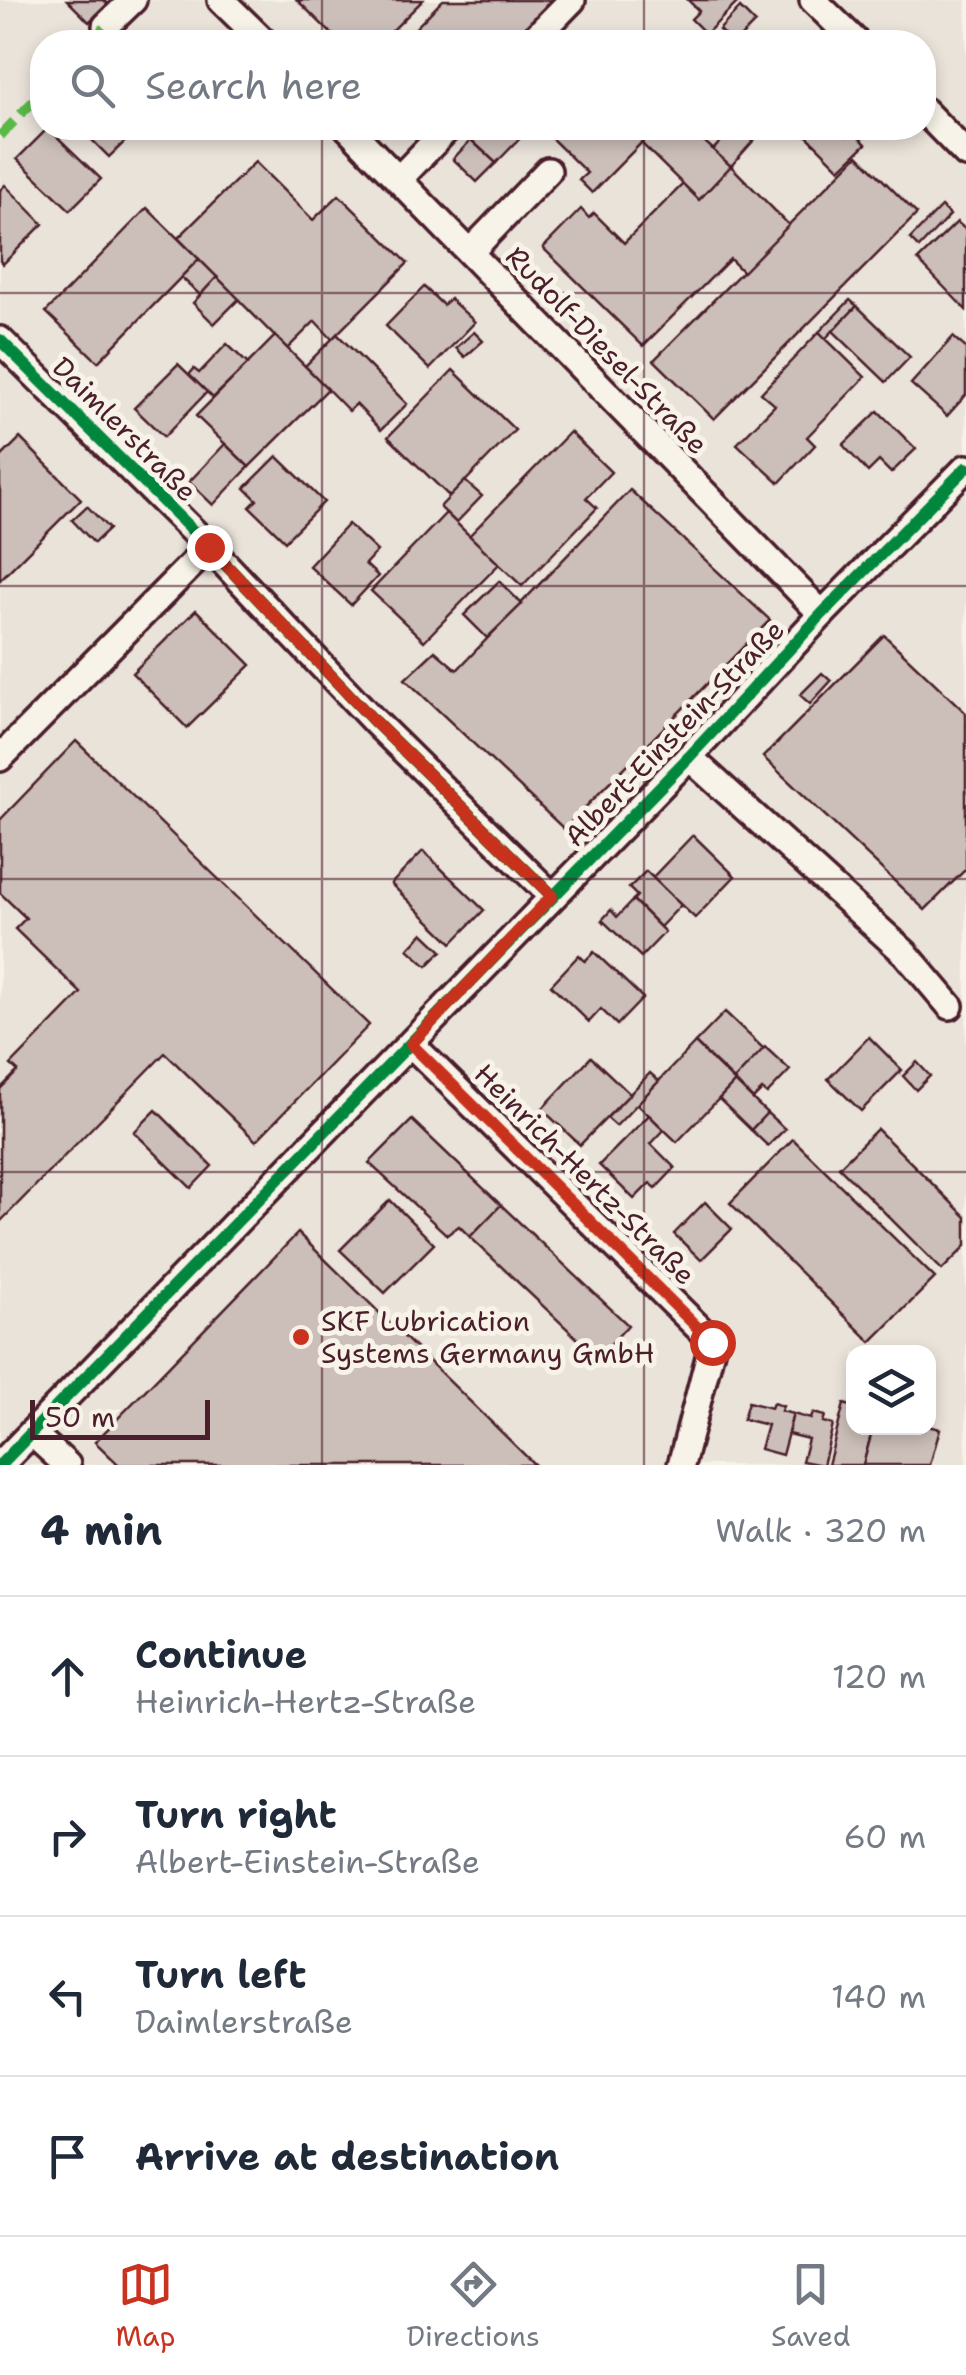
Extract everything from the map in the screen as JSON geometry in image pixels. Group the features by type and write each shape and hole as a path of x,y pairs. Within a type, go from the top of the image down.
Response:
{"street":[{"path":"106,26 133,0"},
{"path":"221,0 252,30"},
{"path":"542,30 572,0"},
{"path":"814,0 844,30"},
{"path":"936,123 966,154"},
{"name":"Rudolf-Diesel-Straße","path":"360,140 822,614"},
{"path":"399,179 436,140"},
{"path":"470,252 548,171"},
{"name":"Daimlerstraße","path":"0,340 209,547 375,722 552,896"},
{"name":"Albert-Einstein-Straße","path":"0,1465 966,468"},
{"path":"0,758 209,547"},
{"path":"689,757 905,953 950,1006"},
{"name":"Heinrich-Hertz-Straße","path":"411,1044 712,1342 681,1465"},
{"path":"32,1433 67,1465"}],"shaded area":[{"path":"0,0 966,0 966,1465 0,1465"}],"building":[{"path":"67,0 104,0 108,4 89,22"},
{"path":"297,0 423,0 393,30 328,30"},
{"path":"443,0 562,0 533,30 414,30"},
{"path":"688,0 737,3 710,30 702,30 691,19 699,11"},
{"path":"740,8 755,23 748,30 719,30"},
{"path":"36,140 60,140 101,179 70,210 17,159"},
{"path":"92,140 127,140 109,157"},
{"path":"471,140 518,140 496,163"},
{"path":"471,140 496,163 477,182 453,159"},
{"path":"553,140 644,140 592,193 579,180 587,173"},
{"path":"703,140 731,166 699,200 641,143"},
{"path":"722,140 754,140 731,166 713,150"},
{"path":"811,140 862,140 866,144 840,169"},
{"path":"858,155 917,214 714,419 654,360"},
{"path":"255,162 313,220 339,195 408,263 332,339 315,321 287,349 178,238"},
{"path":"731,166 789,225 743,272 730,259 643,346 543,248 581,209 589,218 594,213 624,243 683,184 699,200"},
{"path":"5,185 43,224 3,264 0,190"},
{"path":"941,207 950,215 919,248 910,239"},
{"path":"147,208 199,259 98,362 46,312"},
{"path":"957,222 966,230 966,310 918,260"},
{"path":"199,259 217,277 200,295 181,277"},
{"path":"217,277 239,299 214,324 193,303"},
{"path":"424,287 443,305 450,299 475,322 430,369 386,326"},
{"path":"850,300 857,306 825,339 819,332"},
{"path":"857,306 910,357 886,382 833,331"},
{"path":"474,332 483,341 465,357 456,348"},
{"path":"819,332 865,377 807,437 815,445 779,483 737,444 775,405 761,393"},
{"path":"337,334 407,404 381,430 356,404 349,411 305,366"},
{"path":"275,336 328,389 249,467 196,416"},
{"path":"953,337 966,348 966,395 947,416 911,384"},
{"path":"227,344 248,364 213,398 189,375 194,369 199,373"},
{"path":"178,364 207,392 164,437 134,408"},
{"path":"453,370 515,430 450,497 388,437"},
{"path":"878,411 916,449 891,473 879,461 868,472 843,445"},
{"path":"570,432 611,472 586,498 597,508 522,586 469,536"},
{"path":"20,438 81,499 0,580 0,458"},
{"path":"225,444 249,467 213,505 189,482"},
{"path":"277,456 324,502 285,541 250,507 257,500 245,488"},
{"path":"465,481 482,496 456,523 440,507"},
{"path":"630,490 770,620 564,829 405,679 435,651 457,670"},
{"path":"87,506 109,529 94,543 72,520"},
{"path":"446,513 499,564 424,641 371,591"},
{"path":"348,524 377,551 365,564 378,576 351,605 309,566"},
{"path":"499,581 522,604 487,638 464,615"},
{"path":"196,610 251,665 187,728 132,673"},
{"path":"884,635 966,713 966,869 925,910 763,757"},
{"path":"822,673 831,681 810,704 800,695"},
{"path":"76,741 369,1025 256,1141 165,1053 0,1222 0,1089 18,1071 11,1065 81,993 15,929 26,918 0,893 0,820"},
{"path":"693,835 735,876 695,918 652,878"},
{"path":"423,851 484,910 452,943 391,884"},
{"path":"646,871 681,905 660,927 633,900 637,896 629,888"},
{"path":"633,900 665,932 641,957 602,920 611,910 617,917"},
{"path":"423,933 442,951 427,966 408,949"},
{"path":"594,952 643,998 617,1025 601,1009 589,1022 551,985 579,955 585,961"},
{"path":"725,1012 764,1049 734,1080 695,1043"},
{"path":"869,1037 902,1070 861,1111 828,1079"},
{"path":"695,1043 735,1082 677,1142 637,1104"},
{"path":"765,1047 790,1070 767,1094 762,1090 753,1099 734,1080"},
{"path":"591,1057 630,1094 580,1145 542,1109"},
{"path":"917,1062 930,1076 916,1090 903,1076"},
{"path":"650,1073 659,1081 616,1126 607,1118"},
{"path":"735,1082 767,1113 751,1130 719,1099"},
{"path":"156,1110 212,1166 191,1188 134,1132"},
{"path":"767,1113 785,1129 768,1146 751,1130"},
{"path":"649,1115 664,1130 651,1144 675,1168 656,1188 650,1183 634,1199 599,1165"},
{"path":"412,1120 501,1205 470,1237 459,1226 447,1235 369,1163"},
{"path":"877,1129 966,1217 966,1246 942,1270 839,1167"},
{"path":"793,1139 935,1278 871,1342 730,1203"},
{"path":"390,1200 434,1244 385,1293 340,1250"},
{"path":"705,1202 732,1229 701,1260 674,1234"},
{"path":"501,1205 628,1325 598,1358 470,1237"},
{"name":"SKF Lubrication Systems Germany GmbH","path":"298,1233 535,1465 119,1465 95,1442"},
{"path":"748,1402 771,1408 773,1403 783,1406 781,1411 793,1414 782,1455 760,1449 767,1425 743,1419"},
{"path":"844,1404 846,1435 871,1435 863,1465 828,1465"},
{"path":"813,1413 825,1416 823,1422 833,1425 823,1465 802,1461 808,1439 788,1434 793,1414 811,1419"},
{"path":"936,1428 940,1429 930,1465 863,1465 871,1435 936,1435"}],"marked path":[{"path":"102,30 106,26"},
{"path":"0,136 30,105"}],"cycle path":[{"path":"0,340 209,547 375,722 552,896"},
{"path":"0,1465 966,468"}],"place":[{"name":"SKF Lubrication Systems Germany GmbH","path":"301,1337"}],"route":[{"path":"209,547 375,722 552,896 411,1044 712,1342"}]}
